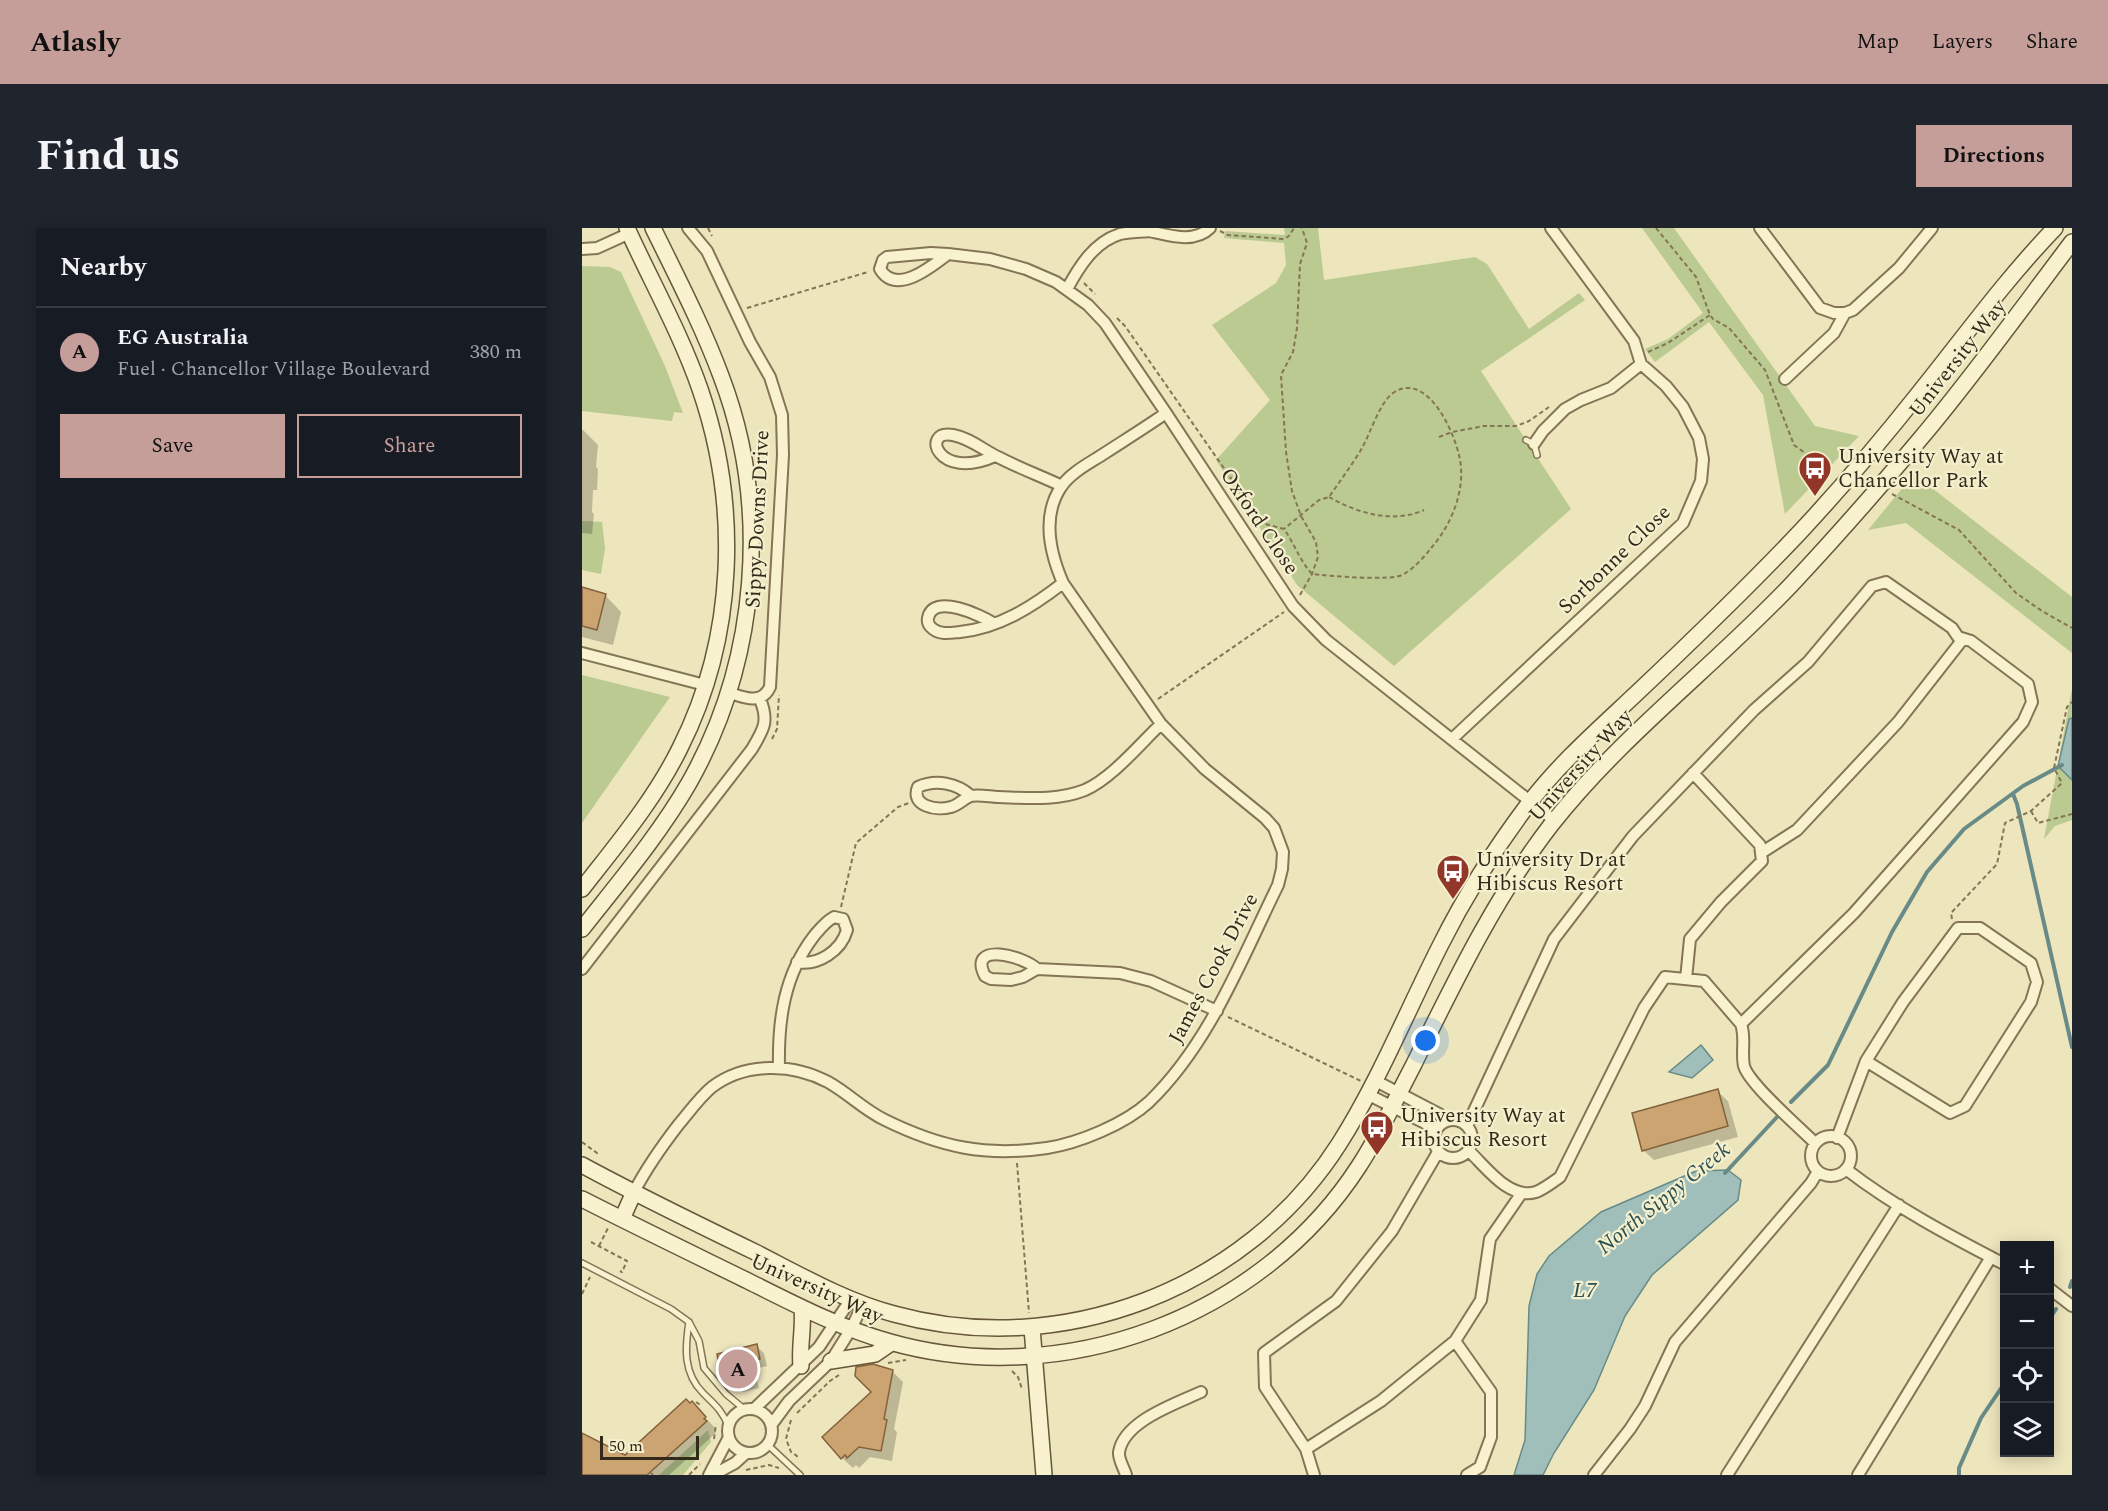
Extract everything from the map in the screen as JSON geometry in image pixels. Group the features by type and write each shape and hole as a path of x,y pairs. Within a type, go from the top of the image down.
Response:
{"main road":[{"name":"Sippy Downs Drive","path":"582,929 651,839 680,797 701,759 727,692 744,627 750,581 751,532 746,472 732,409 722,376 653,228"},
{"name":"University Way","path":"582,1165 857,1301 892,1314 940,1323 980,1328 1032,1328 1090,1318 1149,1300 1190,1282 1224,1262 1269,1227 1310,1184 1336,1148 1371,1087 1459,909 1494,852 1531,801 1572,754 1709,625 1810,522 1919,393 2010,276 2055,228"},
{"name":"Sippy Downs Drive","path":"582,889 647,804 681,747 705,685 722,615 726,578 726,514 722,477 712,427 700,387 628,231"},
{"name":"University Way","path":"582,1199 802,1308 844,1326 891,1343 981,1358 1034,1357 1072,1352 1145,1334 1202,1308 1250,1278 1312,1225 1357,1169 1392,1107 1480,934 1518,872 1555,821 1621,747 1764,613 1863,505 1923,436 2072,242"},
{"path":"705,685 727,692"},
{"path":"621,1219 634,1192"},
{"path":"801,1366 802,1308"},
{"path":"1032,1328 1044,1475"},
{"path":"831,1361 874,1354 891,1343"}],"street":[{"name":"Sippy Downs Drive","path":"582,969 586,959 752,750 765,720 765,712 760,699 770,686 782,415 770,377 750,342 705,248 688,228"},
{"name":"Sorbonne Close","path":"1452,739 1683,523 1701,481 1703,459 1699,438 1683,407 1640,360 1634,341 1551,228"},
{"path":"1760,228 1820,308 1834,313 1853,310 1899,268 1932,228"},
{"path":"1067,289 1092,251 1107,240 1121,234 1152,230 1192,237 1214,229"},
{"path":"582,249 597,248 628,231"},
{"name":"Oxford Close","path":"880,269 883,260 896,255 931,253 1005,262 1034,272 1067,289 1088,305 1105,323 1293,606 1326,640 1555,821"},
{"path":"880,269 887,278 910,278 921,274 948,254"},
{"path":"1785,379 1834,333 1845,313"},
{"path":"1533,446 1543,431 1565,409 1581,399 1611,388 1640,360"},
{"name":"James Cook Drive","path":"634,1192 656,1154 699,1099 737,1073 753,1069 779,1067 802,1072 828,1082 883,1119 928,1139 968,1150 1017,1152 1064,1146 1107,1129 1147,1103 1188,1059 1217,1011 1278,885 1283,852 1274,828 1265,818 1205,769 1161,724 1063,584 1053,558 1048,529 1054,502 1062,486 1077,471 1166,413"},
{"path":"995,456 980,463 967,465 955,463 941,457 937,452 936,444 939,437 946,433 958,435 985,448 995,456 1062,486"},
{"path":"1467,1126 1554,939 1633,836 1754,710 1808,662 1872,585 1886,582 1953,628 1958,638 1971,641 2028,684 2032,702 2023,722 1854,913 1741,1024"},
{"path":"993,624 979,615 953,607 937,608 930,612 927,620 929,626 944,634 979,630 1015,616 1038,603 1063,584"},
{"path":"1761,853 1797,830 1898,722 1963,639"},
{"path":"582,653 705,685"},
{"path":"727,692 751,699 760,699"},
{"path":"971,796 963,789 945,783 927,783 918,787 915,794 917,800 930,807 948,808 971,796 1039,799 1063,797 1086,789 1106,777 1161,724"},
{"path":"1686,979 1690,939 1721,902 1762,861 1760,845 1693,773"},
{"path":"779,1067 780,1022 785,994 797,962 803,950 824,924 834,917 846,924 847,930 838,947 827,956 808,964 797,962"},
{"path":"1837,1138 1866,1062 1903,1002 1958,928 1980,928 2031,963 2037,982 2031,1002 1965,1106 1950,1113 1866,1062"},
{"path":"1037,969 1030,962 993,954 986,957 981,970 991,979 1011,980 1023,977 1037,969 1137,976 1217,1011"},
{"path":"1469,1151 1504,1184 1521,1194 1537,1192 1560,1177 1644,1008 1665,977 1704,981 1741,1024 1744,1067 1759,1088 1815,1143"},
{"path":"1371,1087 1399,1092 1439,1114 1446,1121 1461,1121 1467,1126 1473,1138 1469,1151 1459,1158 1445,1157 1434,1145 1435,1132 1446,1121"},
{"path":"1371,1087 1392,1107 1425,1123 1435,1132"},
{"path":"1829,1135 1845,1140 1852,1155 1847,1170 1832,1178 1817,1173 1810,1158 1815,1143 1829,1135"},
{"path":"1314,1475 1306,1449 1265,1388 1264,1353 1336,1302 1392,1231 1438,1152"},
{"path":"1847,1170 1949,1236 2000,1262"},
{"path":"1594,1475 1645,1406 1675,1342 1811,1183 1817,1173"},
{"path":"1306,1449 1381,1401 1455,1341 1481,1300 1490,1239 1521,1194"},
{"path":"1727,1475 1899,1205"},
{"path":"1858,1475 1990,1257"},
{"path":"2054,1293 2072,1306"},
{"path":"772,1424 789,1401 831,1361 844,1326 857,1301"},
{"path":"711,1475 734,1416 749,1409 801,1366 844,1326 857,1301"},
{"path":"1455,1341 1491,1392 1491,1437 1480,1467 1467,1475"},
{"path":"1126,1475 1119,1455 1124,1438 1146,1418 1201,1392"},
{"path":"728,1432 735,1448 746,1453 758,1452 768,1445 773,1431 772,1424 765,1414 749,1409"},
{"path":"711,1475 735,1463 746,1453"}],"lane":[{"name":"Sippy Downs Drive","path":"697,228 705,248"},
{"path":"582,1263 671,1309 689,1322 699,1341 704,1368 726,1394 749,1409"},
{"path":"689,1322 685,1344 688,1369 698,1387 722,1411 728,1432"},
{"path":"768,1445 800,1475"}],"path":[{"path":"1214,229 1228,235 1284,239 1293,228"},
{"path":"1148,706 1293,606 1312,574 1318,557 1316,543 1301,516 1292,491 1286,452 1281,375 1293,352 1298,328 1300,264 1307,243 1302,228"},
{"path":"1656,228 1696,277 1713,319 1729,328 1765,370 1794,445 1824,467"},
{"path":"736,310 880,269"},
{"path":"1076,275 1098,297"},
{"path":"1112,312 1125,326 1262,523 1284,529 1304,566 1312,574 1386,578 1402,575 1414,566 1441,537 1449,524 1457,502 1462,470 1458,448 1443,416 1426,396 1416,389 1402,388 1391,394 1362,447 1329,497 1319,500 1284,529"},
{"path":"1640,360 1710,315"},
{"path":"1439,437 1452,432 1485,426 1516,426 1529,421 1554,403"},
{"path":"1890,493 1959,530 2016,593 2072,628"},
{"path":"1329,497 1343,505 1397,518 1412,516 1424,510"},
{"path":"1958,928 1952,922 1951,913 1997,864 2005,823 2031,811 2062,783 2054,768 2067,707 2072,702"},
{"path":"838,918 856,843 898,807 917,800"},
{"path":"2031,811 2038,823 2072,814"},
{"path":"1217,1011 1371,1087"},
{"path":"1017,1152 1028,1308 1032,1328"},
{"path":"599,1246 608,1228"},
{"path":"887,1363 906,1360"},
{"path":"1006,1369 1013,1371"},
{"path":"739,1475 748,1469 769,1465 783,1470 790,1464 797,1456 791,1452 786,1439 792,1418 830,1381 847,1370"},
{"path":"696,1402 703,1407"},
{"path":"713,1415 717,1425 713,1445"},
{"path":"689,1475 704,1460"}],"green space":[{"path":"1284,228 1318,228 1324,280 1475,257 1487,264 1529,329 1579,293 1585,300 1481,371 1571,509 1394,666 1297,585 1216,460 1270,400 1212,325 1276,283 1286,265 1284,243 1224,238 1225,231 1285,235"},
{"path":"1642,228 1674,228 1815,426 1859,436 1785,514 1763,395 1709,322 1655,362 1645,349 1668,339 1703,313"},
{"path":"582,266 610,267 621,272 665,366 683,413 674,412 672,421 582,411"},
{"path":"1914,474 2072,597 2072,653 1906,523 1868,530"},
{"path":"582,521 602,522 605,548 601,574 582,570"},
{"path":"582,675 670,697 582,823"},
{"path":"2072,689 2072,820 2055,826 2044,839"},
{"path":"708,1430 711,1442 683,1475 659,1475"}],"water":[{"path":"2072,718 2072,780 2058,766 2069,719"},
{"path":"1701,1045 1713,1060 1692,1078 1669,1072"},
{"name":"L7","path":"1728,1170 1741,1180 1738,1200 1652,1275 1625,1316 1594,1390 1554,1453 1543,1475 1514,1475 1525,1440 1529,1306 1537,1274 1549,1256 1601,1212 1696,1171"}],"building":[{"path":"582,587 606,594 597,630 582,626"},
{"path":"1718,1089 1728,1126 1642,1151 1632,1113"},
{"path":"757,1344 760,1359 747,1362 752,1381 734,1385 729,1366 720,1369 717,1354"},
{"path":"873,1364 893,1370 881,1451 859,1447 847,1458 845,1455 841,1459 822,1437 871,1392 855,1376 856,1367"},
{"path":"686,1399 690,1403 692,1401 707,1421 647,1475 582,1475 582,1433 625,1455"}],"waterway":[{"name":"North Sippy Creek","path":"1791,1102 1828,1065 1892,932 1927,872 1964,829 2023,786 2062,765"},
{"path":"2013,794 2072,1047"},
{"name":"North Sippy Creek","path":"1725,1173 1777,1117"},
{"path":"2070,1287 2072,1281"},
{"path":"1959,1475 1959,1468 1981,1418 2000,1390"}],"place":[{"name":"University Way at Chancellor Park","path":"1815,497"},
{"name":"University Dr at Hibiscus Resort","path":"1453,900"},
{"name":"University Way at Hibiscus Resort","path":"1377,1156"},
{"name":"EG Australia","path":"738,1369"}]}
